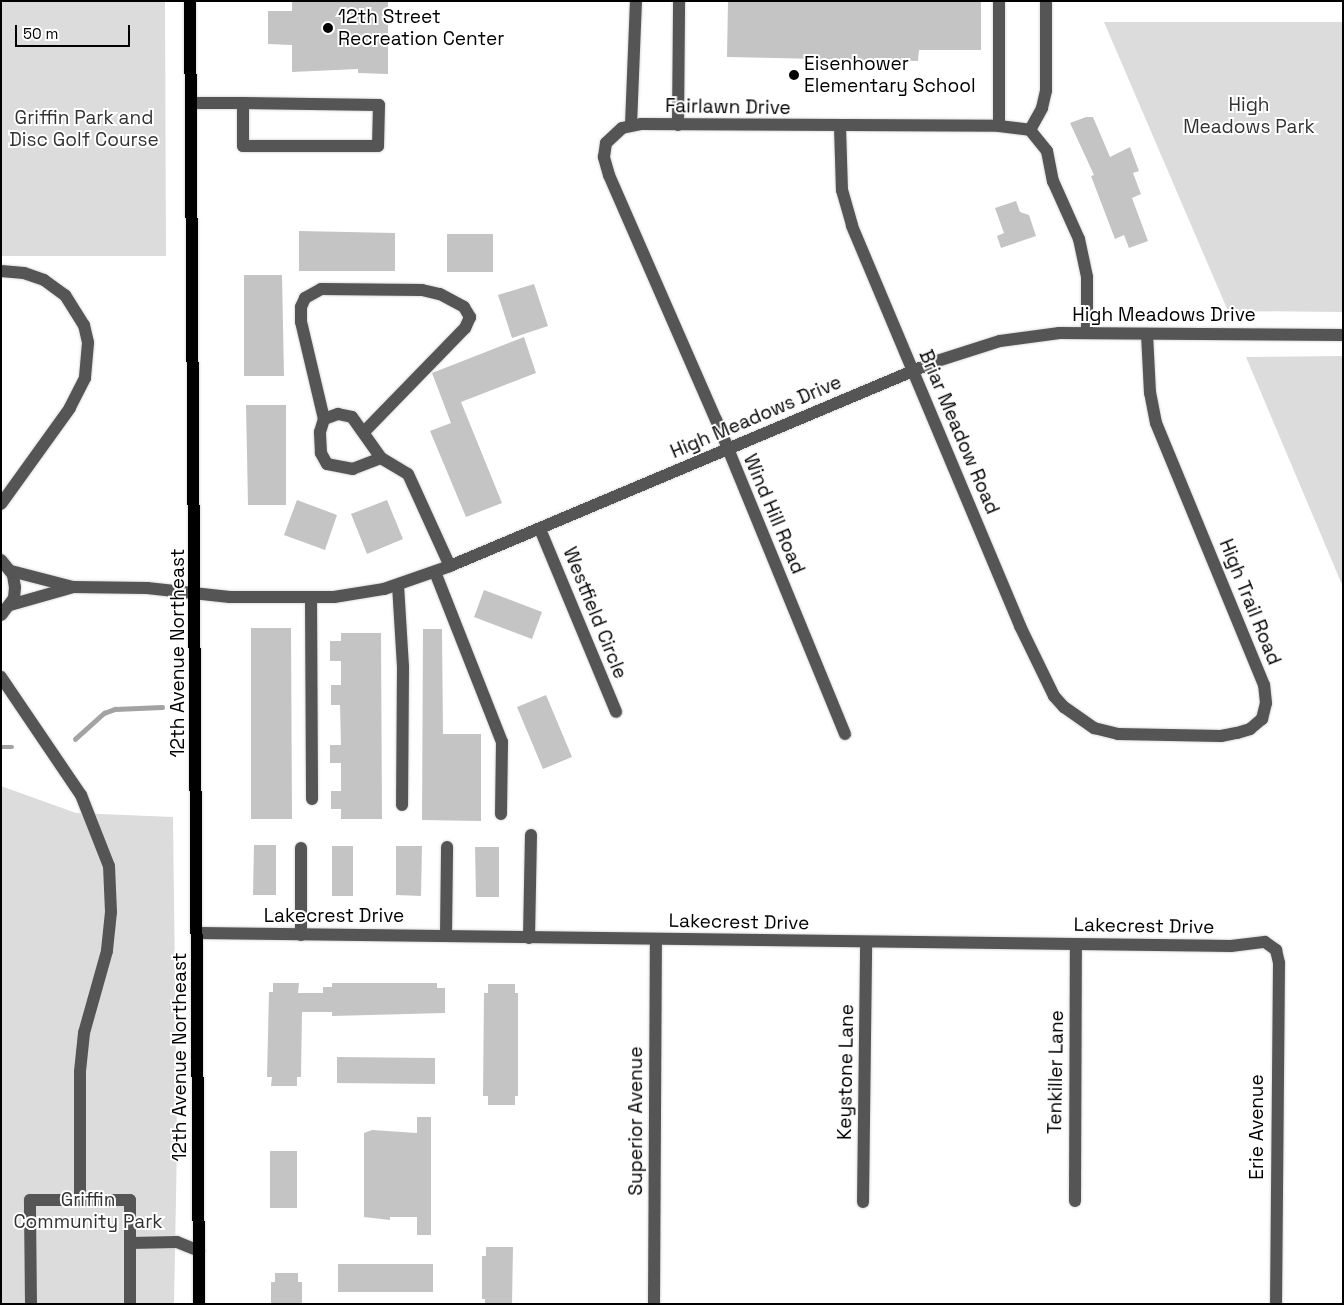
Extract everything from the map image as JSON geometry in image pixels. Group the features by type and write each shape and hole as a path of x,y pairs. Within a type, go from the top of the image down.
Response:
{"main road":[{"name":"12th Avenue Northeast","path":"190,1 199,933 199,1304"}],"street":[{"path":"631,126 636,1"},
{"path":"678,125 679,1"},
{"path":"999,1 999,126"},
{"path":"1046,1 1046,91 1042,108 1030,130 1047,151 1053,182 1079,239 1087,277 1087,333"},
{"path":"191,103 243,103 378,105 378,146 243,146 243,103"},
{"name":"Fairlawn Drive","path":"606,143 616,132 631,126 999,126 1030,130"},
{"name":"Briar Meadow Road","path":"840,127 840,175 845,206 1044,681 1064,707 1094,728"},
{"name":"Wind Hill Road","path":"606,143 604,157 609,175 727,450 845,734"},
{"path":"1,271 24,273 44,280 65,296 80,317 88,343 85,378 70,408 1,504"},
{"path":"364,432 465,328 470,317 464,307 440,294 422,290 321,289 305,298 301,307 301,322 324,419 320,432 320,446 327,464 353,469 381,458"},
{"name":"High Meadows Drive","path":"73,587 147,588 196,595 311,597 357,594 398,585 540,529 914,370 1017,336 1087,333 1343,335"},
{"name":"High Trail Road","path":"1094,728 1137,736 1221,736 1250,730 1262,719 1265,711 1264,685 1156,423 1150,393 1148,334"},
{"path":"324,419 344,415 352,417 381,458 399,466 414,482 450,566"},
{"name":"Westfield Circle","path":"540,529 616,712"},
{"path":"1,615 10,605 15,587 11,571 2,559"},
{"path":"11,571 73,587"},
{"path":"434,572 502,742 501,814"},
{"path":"398,585 402,667 402,805"},
{"path":"10,605 73,587"},
{"path":"311,597 312,799"},
{"path":"1,677 81,795 109,866 111,912 107,951 84,1033 80,1072 80,1200"},
{"path":"529,938 531,835"},
{"path":"446,935 447,847"},
{"path":"301,848 302,935"},
{"name":"Lakecrest Drive","path":"199,933 1231,946 1260,942 1276,950"},
{"name":"Superior Avenue","path":"654,1304 656,939"},
{"name":"Keystone Lane","path":"864,1202 866,942"},
{"name":"Tenkiller Lane","path":"1075,1201 1076,944"},
{"name":"Erie Avenue","path":"1276,950 1279,963 1276,1304"},
{"path":"31,1304 30,1200 130,1200 130,1304"},
{"path":"130,1243 177,1242 199,1252"}],"green space":[{"name":"Griffin Park and Disc Golf Course","path":"1,1 165,1 166,256 1,256"},
{"name":"High Meadows Park","path":"1104,22 1342,22 1343,312 1228,311"},
{"path":"1343,356 1343,587 1246,357"},
{"name":"Griffin Community Park","path":"1,786 76,813 173,817 177,1144 174,1304 1,1304"}],"building":[{"name":"12th Street Recreation Center","path":"292,1 388,1 388,74 358,73 358,69 292,72 292,45 268,44 268,11 292,11"},
{"path":"728,1 981,1 981,50 919,50 918,61 727,57"},
{"path":"1086,117 1093,117 1110,157 1130,147 1139,171 1133,173 1141,194 1132,198 1148,241 1129,248 1124,235 1115,239 1091,176 1094,175 1070,123"},
{"path":"1016,201 1020,212 1029,215 1036,236 1001,248 997,236 1004,233 995,208"},
{"path":"299,231 395,233 395,271 299,271"},
{"path":"447,234 493,234 493,272 447,272"},
{"path":"244,275 282,275 284,376 244,376"},
{"path":"534,284 548,326 512,338 498,295"},
{"path":"524,337 536,373 461,402 502,503 466,517 430,431 451,423 432,373"},
{"path":"246,405 286,405 286,505 248,505"},
{"path":"297,500 337,515 325,550 284,535"},
{"path":"387,500 403,539 367,554 351,514"},
{"path":"484,590 542,612 532,639 474,617"},
{"path":"251,628 291,628 292,819 251,819"},
{"path":"423,629 442,629 443,734 481,734 481,821 422,820"},
{"path":"341,633 381,633 382,819 341,819 341,809 331,809 331,791 341,791 341,763 330,763 330,745 341,745 340,705 331,705 331,685 341,685 341,661 330,661 330,641 341,641"},
{"path":"546,695 572,757 543,769 517,707"},
{"path":"254,845 276,845 276,895 253,895"},
{"path":"332,846 353,846 353,896 332,896"},
{"path":"396,846 422,846 421,896 396,895"},
{"path":"475,847 499,847 499,897 476,897"},
{"path":"273,983 299,983 298,993 323,993 323,987 332,987 332,983 437,983 437,988 445,988 445,1013 332,1016 332,1012 302,1012 301,1077 297,1077 297,1086 271,1086 272,1077 267,1077 269,992 273,992"},
{"path":"488,984 515,984 515,993 518,993 518,1096 515,1096 515,1105 488,1105 488,1096 483,1096 484,993 488,993"},
{"path":"337,1057 435,1058 435,1084 337,1083"},
{"path":"417,1117 431,1117 431,1235 417,1235 417,1217 390,1217 390,1220 364,1217 364,1133 372,1130 417,1133"},
{"path":"270,1151 297,1151 297,1208 270,1208"},
{"path":"486,1247 513,1247 512,1304 485,1304 485,1299 482,1299 482,1256 486,1256"},
{"path":"338,1264 433,1264 433,1292 338,1292"},
{"path":"275,1273 298,1273 298,1282 302,1282 302,1304 271,1304 271,1282 275,1282"}],"waterway":[{"path":"75,739 104,713 115,709 162,707"},
{"path":"1,747 12,747"}],"place":[{"name":"12th Street Recreation Center","path":"328,28"},
{"name":"Eisenhower Elementary School","path":"794,75"}]}
